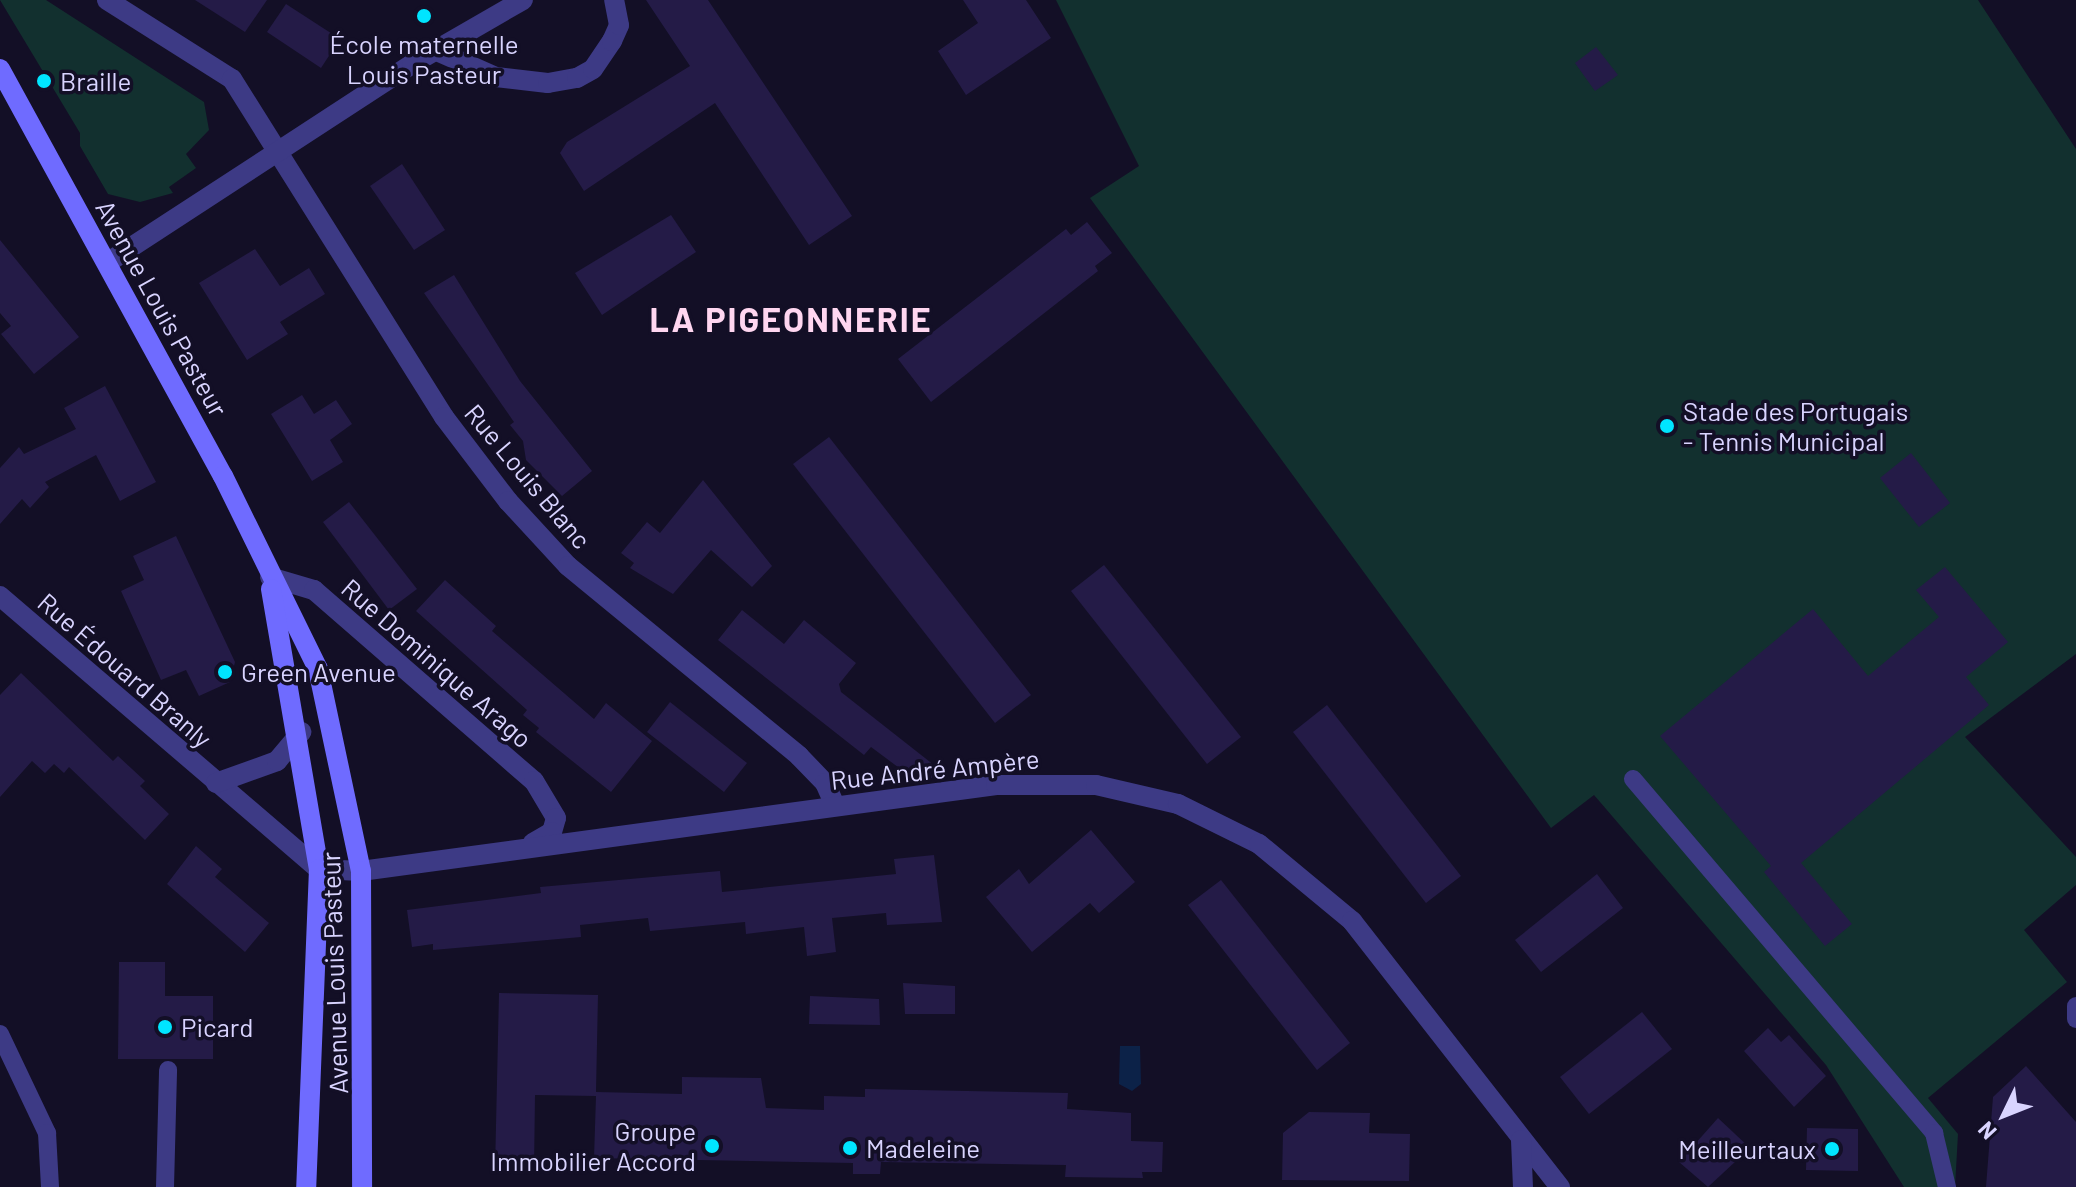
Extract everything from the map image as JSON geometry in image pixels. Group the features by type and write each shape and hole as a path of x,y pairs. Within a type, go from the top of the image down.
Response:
{"main road":[{"name":"Avenue Louis Pasteur","path":"0,69 223,476 270,577 318,669 361,871 365,1145 362,1187"},
{"name":"Avenue Louis Pasteur","path":"270,577 280,659 301,732 319,869 306,1187"}],"street":[{"name":"Rue Louis Blanc","path":"107,0 232,79 283,153 444,417 508,501 568,566 799,756 825,783 835,805"},
{"path":"107,263 283,153 437,51 523,0"},
{"path":"437,51 496,77 548,83 577,78 593,69 612,41 619,25 614,0"},
{"name":"Rue Dominique Arago","path":"270,577 314,590 534,781 555,811 587,838"},
{"name":"Rue Édouard Branly","path":"0,596 319,869"},
{"name":"Rue Édouard Branly","path":"216,783 264,769 301,732"},
{"name":"Rue André Ampère","path":"319,869 361,871 526,845 835,805 1064,783 1127,790 1224,823 1292,867 1352,921 1560,1187"},
{"path":"526,845 552,832 555,811"},
{"name":"Rue André Ampère","path":"1516,1128 1524,1148 1523,1187"}],"lane":[{"path":"1633,779 1934,1133 1947,1187"},
{"path":"2076,1006 2076,1019"},
{"path":"0,1034 47,1133 50,1187"},
{"path":"165,1187 168,1070"}],"green space":[{"path":"0,0 46,0 204,102 209,130 186,154 196,168 169,187 173,193 140,202 108,194 80,146 80,133"},
{"name":"Stade des Portugais - Tennis Municipal","path":"1056,0 1978,0 2076,149 2076,654 1965,737 2076,857 2076,885 2024,930 2067,982 1928,1098 1958,1134 1955,1187 1904,1187 1826,1065 1594,795 1551,828 1090,198 1139,166"}],"water":[{"path":"1120,1046 1140,1046 1141,1084 1132,1091 1119,1084"}],"building":[{"path":"195,0 267,0 245,32"},
{"path":"646,0 708,0 852,216 809,245 715,103 584,191 560,153 567,142 690,66"},
{"path":"963,0 1026,0 1051,38 966,95 938,51 978,23"},
{"path":"286,4 340,39 321,68 267,32"},
{"path":"1596,47 1618,75 1595,91 1575,63"},
{"path":"402,164 445,230 414,250 370,186"},
{"path":"671,215 696,252 602,315 575,273"},
{"path":"1087,222 1112,253 1095,266 1098,271 931,402 898,359 1066,229 1071,235"},
{"path":"0,240 79,337 34,374 1,334 11,326 0,313"},
{"path":"255,249 280,286 309,268 325,294 280,322 288,334 247,360 199,283"},
{"path":"454,275 520,381 592,471 562,496 526,460 523,441 510,425 514,422 424,293"},
{"path":"105,386 156,482 120,501 96,455 45,482 49,487 30,508 22,499 0,524 0,468 19,447 24,454 76,429 64,408"},
{"path":"302,395 314,414 336,400 352,424 330,440 343,462 312,481 271,414"},
{"path":"829,437 1031,695 995,723 793,464"},
{"path":"1911,453 1950,503 1919,527 1880,478"},
{"path":"703,480 772,566 752,587 711,550 673,594 630,568 634,563 621,553 647,522 660,533"},
{"path":"349,502 417,589 389,610 323,522"},
{"path":"176,536 235,662 230,682 199,696 186,670 161,680 121,591 144,580 133,556"},
{"path":"1104,565 1241,737 1207,764 1071,591"},
{"path":"1945,567 2008,642 1966,677 1989,705 1801,863 1852,924 1825,946 1764,872 1771,866 1660,736 1813,609 1868,676 1939,617 1916,590"},
{"path":"445,580 496,626 492,631 594,719 606,703 652,741 611,792 536,732 539,728 523,715 527,710 416,611"},
{"path":"742,610 784,644 804,620 856,663 839,684 841,692 939,769 929,781 918,782 871,747 864,755 718,640"},
{"path":"21,673 113,761 118,756 145,781 140,786 169,814 145,840 69,767 64,773 54,764 45,773 32,761 0,797 0,695"},
{"path":"670,702 747,763 724,792 647,732"},
{"path":"1327,705 1461,876 1426,903 1293,732"},
{"path":"1091,830 1135,882 1099,913 1090,903 1032,952 986,897 1019,869 1029,884"},
{"path":"196,846 222,869 215,877 269,923 245,952 167,884"},
{"path":"934,855 942,922 887,925 886,913 832,918 836,952 807,956 804,927 746,934 745,922 650,931 648,918 580,925 581,937 433,950 433,944 412,947 407,910 541,893 540,887 720,871 722,892 896,874 894,859"},
{"path":"1597,874 1623,908 1541,972 1515,940"},
{"path":"1221,880 1350,1043 1317,1070 1188,905"},
{"name":"Picard","path":"119,962 165,962 165,996 213,996 213,1059 118,1059"},
{"path":"903,983 955,986 955,1014 905,1014"},
{"path":"499,993 598,995 596,1092 682,1094 682,1077 761,1078 766,1108 824,1110 824,1096 865,1097 865,1089 1068,1093 1067,1109 1131,1113 1131,1141 1163,1142 1162,1172 1142,1172 1143,1178 1065,1177 1066,1165 881,1162 880,1174 853,1174 853,1163 594,1158 596,1096 535,1095 534,1170 495,1170"},
{"path":"810,996 879,999 880,1025 809,1024"},
{"path":"1642,1012 1672,1049 1589,1114 1560,1077"},
{"path":"1768,1028 1781,1042 1789,1035 1826,1076 1794,1107 1744,1051"},
{"path":"2026,1066 2076,1122 2076,1187 1986,1187 1993,1097"},
{"path":"1309,1112 1370,1113 1369,1133 1410,1134 1409,1181 1282,1180 1283,1133"},
{"path":"1718,1118 1750,1148 1708,1187 1679,1162"},
{"name":"Meilleurtaux","path":"1807,1128 1858,1129 1858,1171 1806,1170"}],"place":[{"name":"École maternelle Louis Pasteur","path":"424,16"},
{"name":"Braille","path":"44,81"},
{"name":"Stade des Portugais - Tennis Municipal","path":"1667,426"},
{"name":"Green Avenue","path":"225,672"},
{"name":"Picard","path":"165,1027"},
{"name":"Groupe Immobilier Accord","path":"712,1146"},
{"name":"Madeleine","path":"850,1148"},
{"name":"Meilleurtaux","path":"1832,1149"}],"district":[{"name":"LA PIGEONNERIE","path":"791,319"}]}
